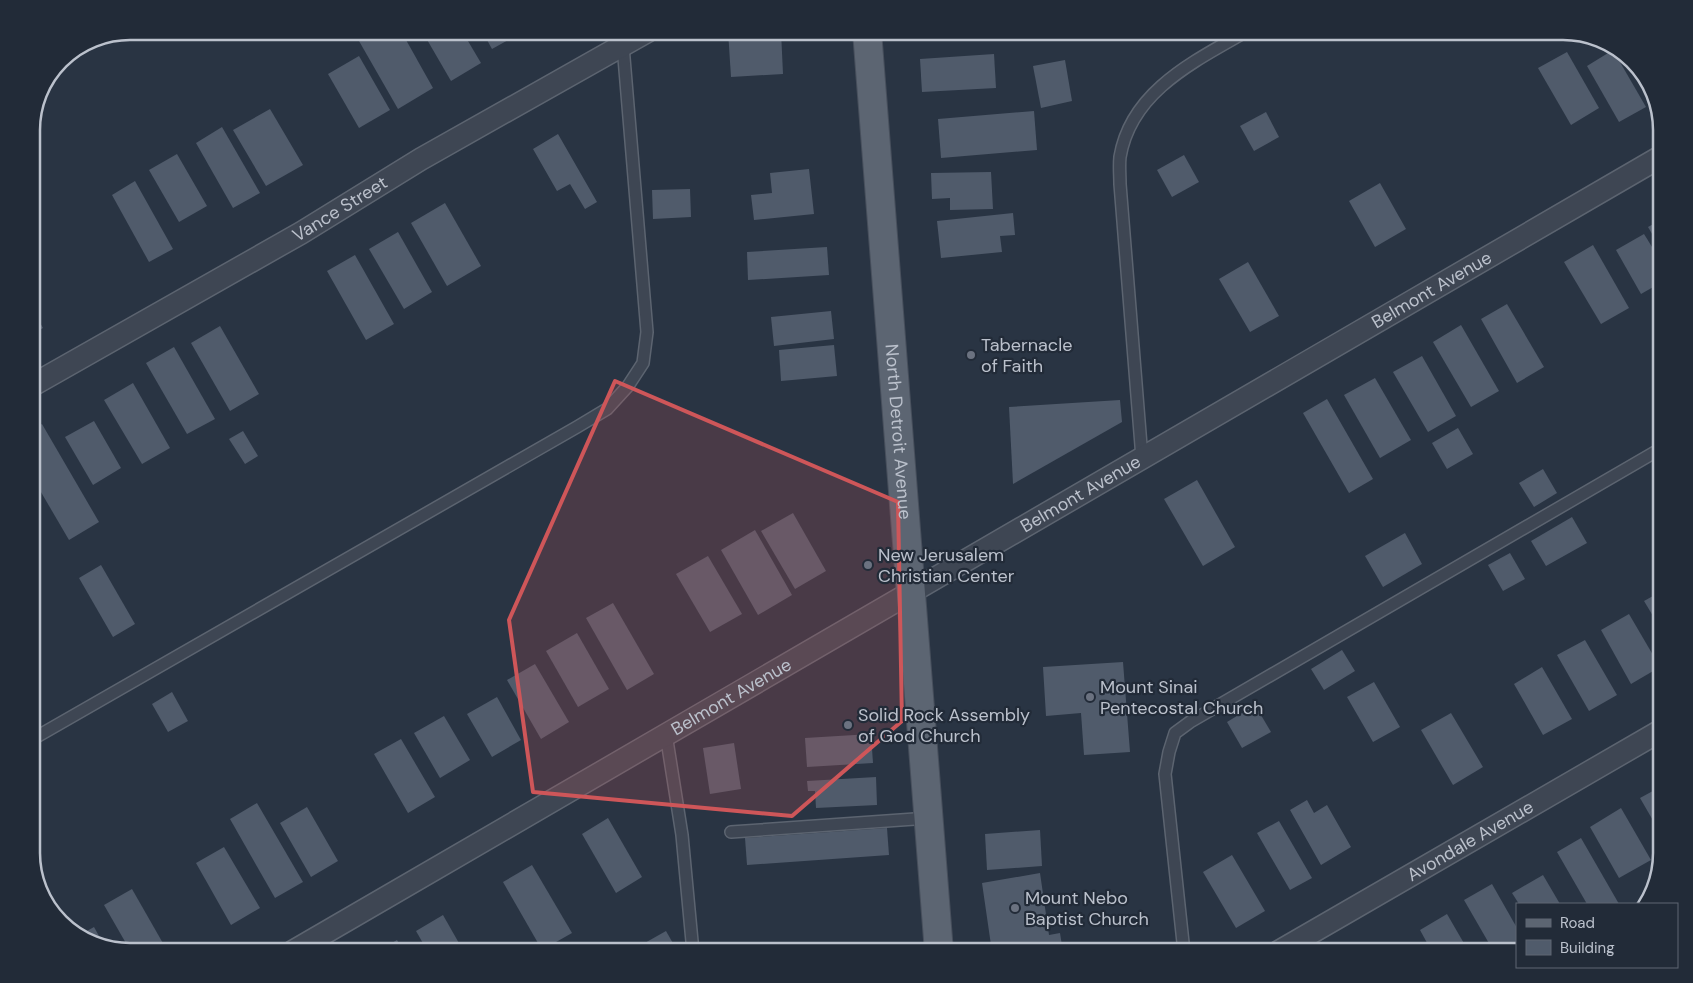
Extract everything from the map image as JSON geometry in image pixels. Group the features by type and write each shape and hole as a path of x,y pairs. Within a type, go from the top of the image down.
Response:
{"main road":[{"name":"North Detroit Avenue","path":"868,40 938,943"}],"street":[{"name":"Vance Street","path":"40,381 301,233 421,159 633,40"},
{"name":"Belmont Avenue","path":"307,943 1653,161"},
{"name":"Avondale Avenue","path":"1294,943 1653,735"}],"lane":[{"path":"1142,458 1120,184 1120,158 1126,136 1135,116 1149,98 1170,77 1231,40"},
{"path":"40,735 577,427 607,409 628,386 643,363 647,332 623,46"},
{"path":"1183,943 1165,774 1175,733 1190,722 1653,453"},
{"path":"666,734 682,834 692,943"},
{"path":"731,832 929,818"}],"highlighted area":[{"path":"615,381 898,502 902,721 792,816 533,792 509,620"}],"building":[{"path":"406,40 433,88 398,109 359,41"},
{"path":"427,40 467,40 481,63 451,81"},
{"path":"487,40 508,40 492,49"},
{"path":"729,40 781,40 783,74 731,77"},
{"path":"1567,52 1599,108 1571,125 1538,68"},
{"path":"1609,53 1618,59 1646,107 1619,122 1587,66"},
{"path":"994,54 996,88 922,92 920,59"},
{"path":"359,56 390,110 359,128 328,74"},
{"path":"1065,60 1072,101 1041,108 1033,66"},
{"path":"270,109 303,165 266,186 233,130"},
{"path":"1034,111 1037,150 941,158 938,119"},
{"path":"1266,112 1279,137 1254,151 1240,126"},
{"path":"222,127 260,193 233,208 196,143"},
{"path":"558,134 597,202 585,209 570,184 557,191 533,149"},
{"path":"177,154 207,206 179,222 149,170"},
{"path":"1184,155 1199,182 1172,197 1157,170"},
{"path":"809,169 814,214 754,220 751,195 772,193 770,173"},
{"path":"991,172 993,209 950,210 950,198 932,199 931,173"},
{"path":"135,181 173,249 149,262 112,195"},
{"path":"1380,183 1406,229 1375,247 1349,201"},
{"path":"690,189 691,217 653,219 652,190"},
{"path":"445,203 481,266 447,286 411,223"},
{"path":"1013,213 1015,235 1000,236 1002,252 941,258 937,221"},
{"path":"1653,224 1653,236 1648,227"},
{"path":"398,232 432,292 404,309 369,249"},
{"path":"1644,234 1653,248 1653,287 1641,294 1616,250"},
{"path":"1593,245 1629,308 1601,324 1564,262"},
{"path":"827,247 829,275 748,280 747,252"},
{"path":"355,255 394,324 366,340 327,271"},
{"path":"1248,262 1279,316 1250,332 1219,279"},
{"path":"1507,304 1544,367 1517,383 1481,319"},
{"path":"831,311 834,339 774,346 771,317"},
{"path":"1461,325 1499,391 1471,407 1433,342"},
{"path":"220,326 259,394 230,411 191,343"},
{"path":"834,345 837,376 781,381 779,350"},
{"path":"174,347 215,419 187,434 146,363"},
{"path":"1422,356 1456,416 1428,432 1393,372"},
{"path":"1375,378 1411,440 1380,458 1344,395"},
{"path":"133,383 170,448 142,464 104,400"},
{"path":"1327,399 1373,479 1349,493 1303,413"},
{"path":"1120,400 1122,422 1013,484 1009,407"},
{"path":"94,421 121,468 93,485 65,437"},
{"path":"42,424 99,522 69,540 40,490 40,425"},
{"path":"1458,428 1473,454 1447,469 1432,443"},
{"path":"243,431 258,456 245,464 229,439"},
{"path":"1543,469 1557,493 1534,507 1519,483"},
{"path":"1197,480 1235,547 1203,566 1164,499"},
{"path":"793,513 826,571 795,589 761,531"},
{"path":"1572,517 1587,543 1546,566 1531,541"},
{"path":"755,530 792,595 758,615 721,550"},
{"path":"1405,533 1422,564 1383,587 1365,556"},
{"path":"1510,553 1525,579 1503,591 1488,565"},
{"path":"708,556 742,614 710,632 676,574"},
{"path":"101,565 135,624 113,637 79,578"},
{"path":"1653,596 1653,616 1644,601"},
{"path":"613,603 654,674 627,690 586,618"},
{"path":"1629,614 1653,655 1653,671 1631,684 1601,630"},
{"path":"577,633 609,689 578,707 546,651"},
{"path":"1585,640 1617,695 1589,711 1557,655"},
{"path":"1342,650 1355,671 1324,690 1311,669"},
{"path":"1123,662 1130,752 1084,755 1081,713 1046,716 1043,667"},
{"path":"535,664 569,722 541,739 507,680"},
{"path":"1542,667 1572,719 1543,735 1514,684"},
{"path":"1374,682 1400,727 1373,742 1347,697"},
{"path":"172,692 188,721 168,732 152,704"},
{"path":"497,697 521,740 492,757 467,714"},
{"path":"1255,705 1271,732 1242,748 1227,722"},
{"path":"1451,713 1483,767 1453,785 1421,730"},
{"path":"444,716 470,760 440,778 414,733"},
{"path":"871,734 873,763 807,767 805,738"},
{"path":"401,739 435,797 408,813 374,754"},
{"path":"734,743 741,789 710,794 703,748"},
{"path":"876,777 877,805 816,808 815,791 808,791 807,781"},
{"path":"1653,791 1653,820 1640,798"},
{"path":"1307,800 1314,813 1327,805 1351,847 1321,865 1290,810"},
{"path":"257,803 303,882 275,898 230,819"},
{"path":"307,807 338,861 311,877 280,823"},
{"path":"1621,808 1651,860 1619,878 1590,827"},
{"path":"608,818 642,877 616,893 582,834"},
{"path":"1279,821 1312,878 1290,890 1257,833"},
{"path":"887,828 889,855 747,865 745,838"},
{"path":"1040,830 1042,866 987,870 985,834"},
{"path":"1581,838 1618,903 1586,903 1557,852"},
{"path":"224,847 260,908 231,925 196,863"},
{"path":"1232,855 1265,911 1236,928 1203,872"},
{"path":"532,865 572,933 554,943 538,943 503,882"},
{"name":"Mount Nebo Baptist Church","path":"1040,873 1049,935 1060,933 1062,943 991,943 982,883"},
{"path":"1543,875 1559,903 1518,903 1512,893"},
{"path":"1492,884 1516,926 1516,943 1489,943 1464,900"},
{"path":"132,889 163,943 126,943 104,905"},
{"path":"1447,914 1464,943 1427,943 1420,930"},
{"path":"443,915 459,943 423,943 416,931"},
{"path":"94,927 100,937 96,936 86,931"},
{"path":"666,931 673,943 645,943"}],"place":[{"name":"Tabernacle of Faith","path":"971,355"},
{"name":"New Jerusalem Christian Center","path":"868,565"},
{"name":"Mount Sinai Pentecostal Church","path":"1090,697"},
{"name":"Solid Rock Assembly of God Church","path":"848,725"},
{"name":"Mount Nebo Baptist Church","path":"1015,908"}]}
